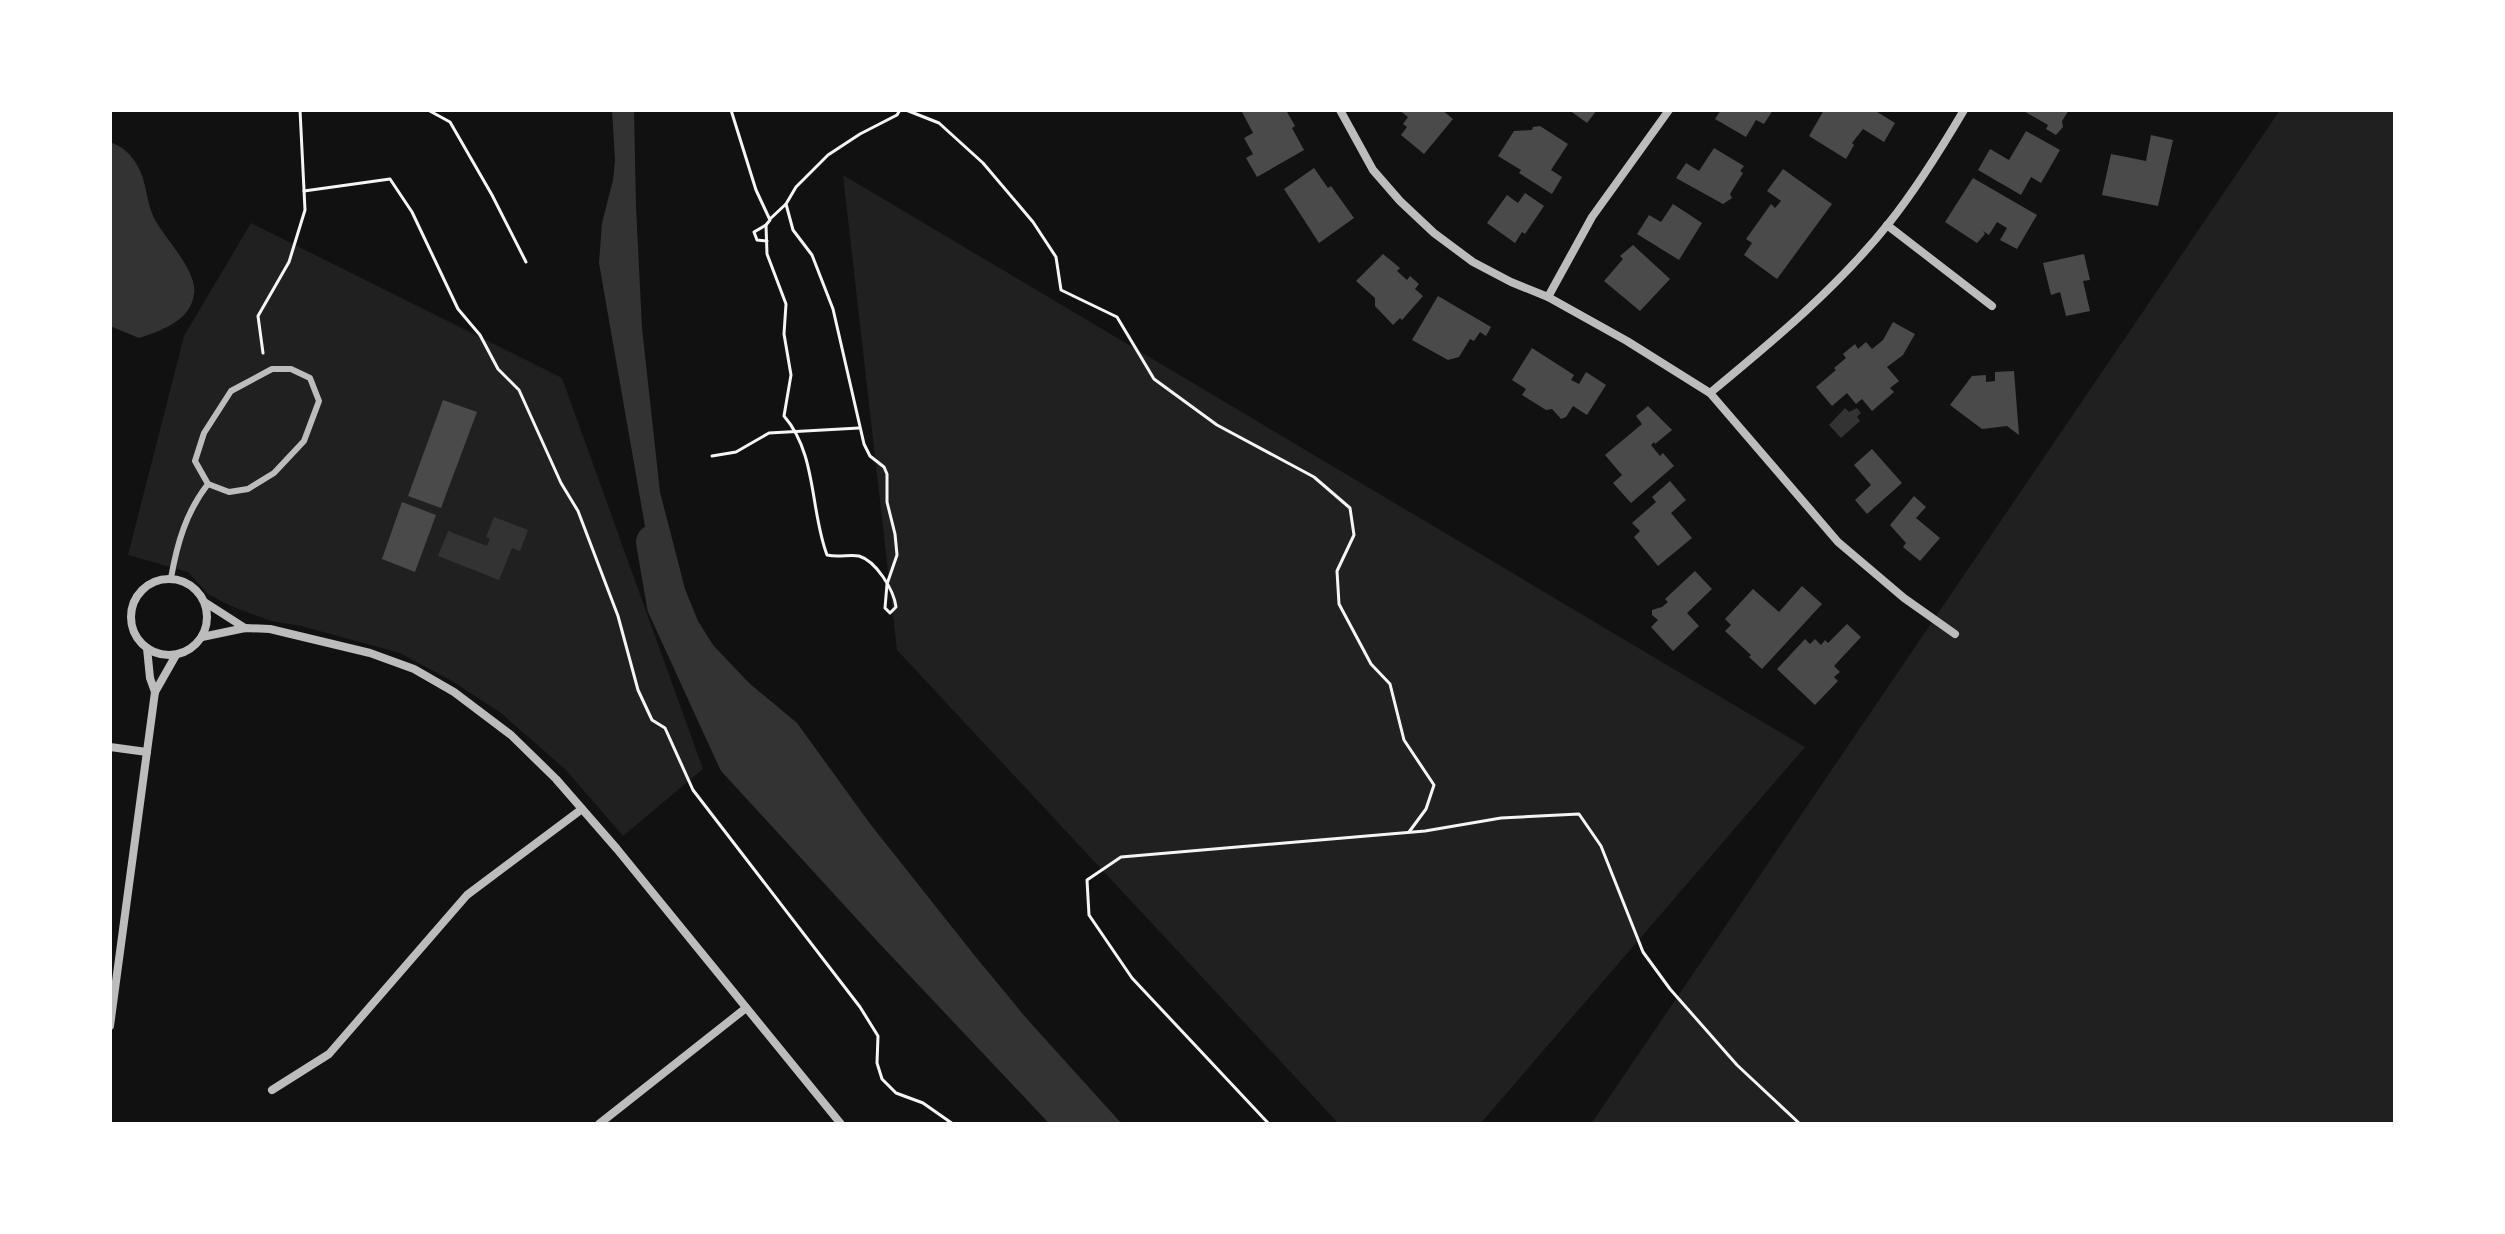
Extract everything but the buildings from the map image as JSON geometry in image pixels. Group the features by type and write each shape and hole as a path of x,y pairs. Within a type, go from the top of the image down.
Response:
{"street":[{"path":"1340,110 1373,170 1434,233 1473,262 1548,297 1640,348 1710,393 1838,542 1904,598 1955,634"},
{"path":"1548,297 1592,217 1669,110"},
{"path":"1710,393 1797,319 1887,225 1964,110"},
{"path":"1887,225 1992,306"},
{"path":"206,603 207,626 202,637 191,649 176,655 156,653 147,648 133,629 132,606 146,586 156,580 171,578 191,584 206,603 245,628"},
{"path":"202,637 245,628 270,629 370,653 414,669 454,692 511,735 582,809 841,1124"},
{"path":"147,648 150,678 155,692"},
{"path":"110,1026 155,692 176,655"},
{"path":"110,747 147,752"},
{"path":"272,1090 329,1054 467,895 582,809"},
{"path":"599,1124 746,1008"}],"lane":[{"path":"272,369 291,369 310,378 319,401 313,423 304,441 274,473 248,489 229,492 208,484 195,461 204,433 231,391 272,369"},
{"path":"171,578 178,538 198,496 208,484"}],"path":[{"path":"263,353 258,316 289,262 305,210 300,110"},
{"path":"428,110 450,122 526,262"},
{"path":"731,110 756,190 770,220"},
{"path":"767,241 757,240 754,232 766,225 786,204 796,187 828,155 897,115 900,110"},
{"path":"906,110 939,123 983,163 1033,222 1056,257 1061,290 1117,317 1154,379 1217,425 1314,477 1350,508 1354,535 1337,571 1339,604 1371,664 1390,684 1404,740 1434,785 1426,809 1409,832"},
{"path":"304,191 390,179 412,212 458,309 480,335 498,369 519,390 561,483 578,511 618,616 638,690 652,720 665,728 693,790 860,1007 878,1036 877,1063 882,1079 896,1093 923,1103 953,1124"},
{"path":"766,225 767,254 786,304 784,334 791,375 784,416 796,432 808,464 820,538 827,555 842,558 854,555 866,559 887,584 894,592 896,607 890,613 885,608 887,584 897,555 887,502 887,474 884,467 870,456 859,428 833,309 812,255 793,230 786,204"},
{"path":"712,456 736,452 769,433 859,428"},
{"path":"1269,1124 1132,978 1089,915 1087,880 1121,857 1409,832 1501,818 1579,814 1601,846 1643,952 1670,989 1737,1065 1800,1124"}],"shaded area":[{"path":"612,110 634,110 642,328 660,492 685,589 698,621 713,645 749,683 797,723 871,825 975,956 1122,1124 1071,1124 818,847 740,747 685,662 671,624 646,532 599,263 602,223 615,160"},
{"path":"2280,110 2395,110 2395,1124 1591,1124"},
{"path":"110,142 126,151 137,165 154,218 186,265 194,285 192,303 181,318 139,338 110,326"},
{"path":"843,175 1805,747 1480,1124 1339,1124 897,650"},
{"path":"251,223 562,378 703,769 623,836 566,770 501,713 452,681 400,653 271,621 231,606 208,594 188,572 128,555 184,336"},
{"path":"1845,408 1849,412 1857,408 1861,413 1857,417 1860,421 1841,438 1829,425"},
{"path":"494,517 528,530 520,551 512,548 499,580 438,556 448,531 487,546 490,539 486,537"}],"waterway":[{"path":"653,542 664,606 735,761 1073,1124"}]}
